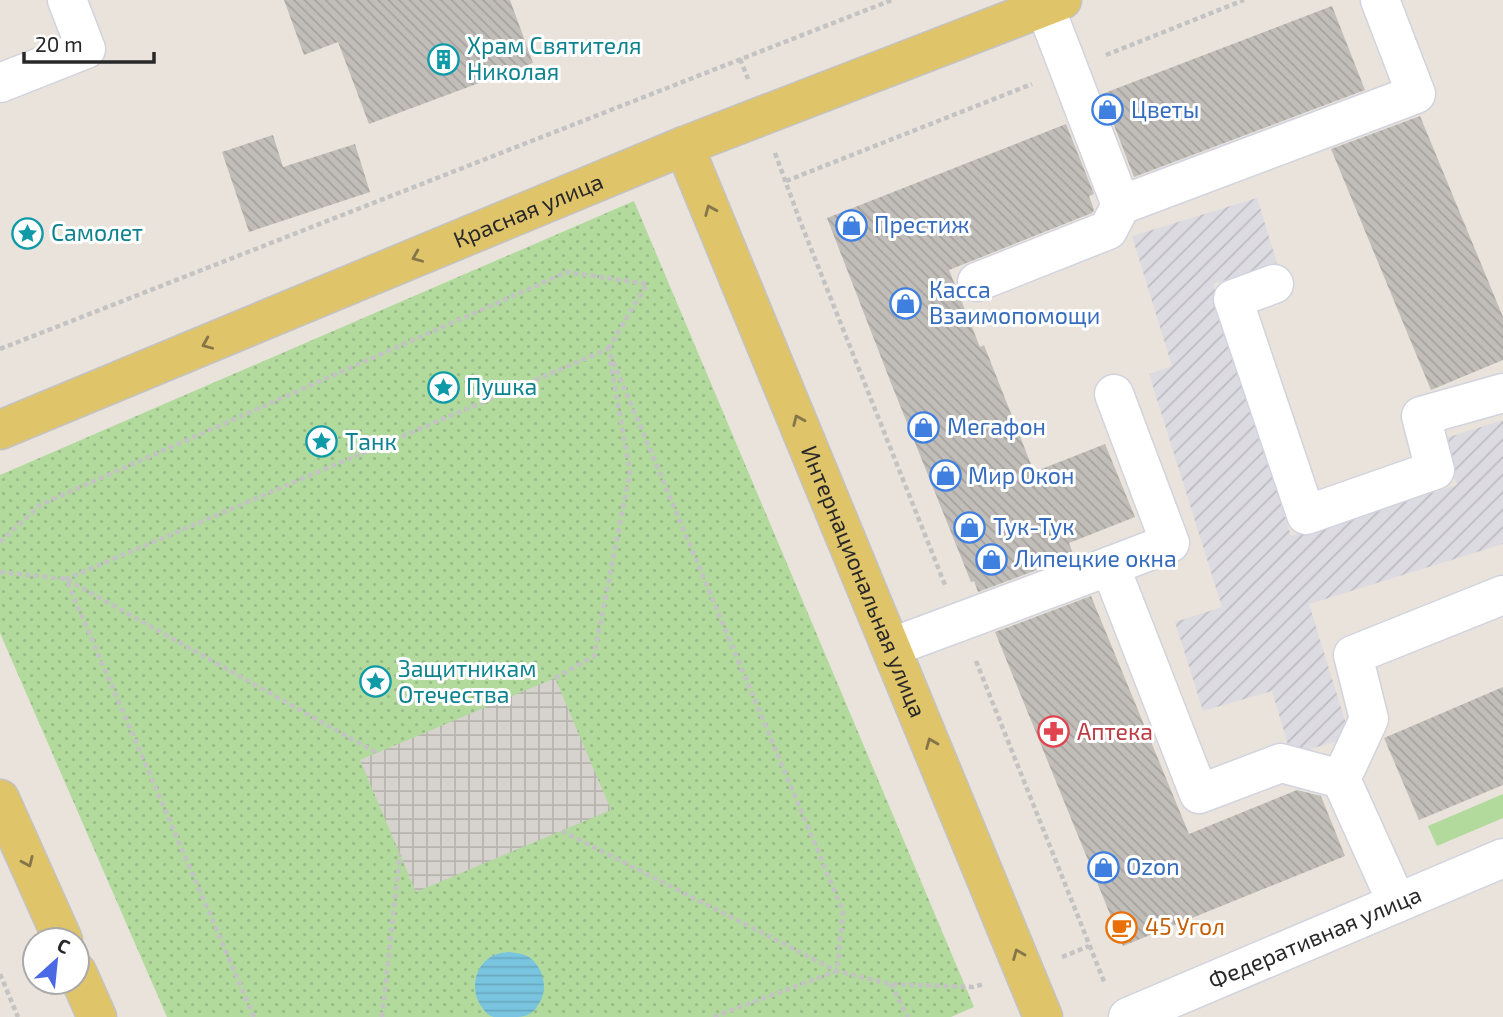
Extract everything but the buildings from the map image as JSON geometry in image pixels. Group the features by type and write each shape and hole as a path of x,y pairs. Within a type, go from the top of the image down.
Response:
{"main road":[{"name":"Красная улица","path":"0,430 684,146 1054,3"},
{"name":"Интернациональная улица","path":"684,146 1043,1017"},
{"path":"0,799 57,926"},
{"path":"88,996 97,1017"}],"street":[{"path":"0,83 86,49 67,0"},
{"path":"977,282 1108,230 1121,205 1416,94 1380,0"},
{"path":"1054,3 1070,69 1121,205"},
{"path":"1274,284 1233,299 1306,515 1435,470 1421,416 1503,393"},
{"path":"892,647 1170,543 1114,394"},
{"path":"1110,566 1199,794 1281,763 1341,779"},
{"path":"1397,903 1341,779 1368,719 1353,655 1503,595"},
{"name":"Федеративная улица","path":"1119,1005 1397,903 1503,858"}],"path":[{"path":"0,349 892,0"},
{"path":"786,181 1244,0"},
{"path":"740,59 1089,946 1119,1005"},
{"path":"0,542 40,505 567,272 647,284 608,349 66,579"},
{"path":"555,678 594,656 630,472 608,349"},
{"path":"608,349 843,911 837,971"},
{"path":"0,572 66,579 377,753"},
{"path":"66,579 254,1017"},
{"path":"562,831 837,971 890,984 973,987 1026,972"},
{"path":"382,1017 400,854"},
{"path":"713,1017 837,971"},
{"path":"0,974 18,1017"},
{"path":"890,984 908,1017"}],"shaded area":[{"path":"1257,198 1277,263 1213,284 1291,536 1457,485 1443,439 1503,420 1503,544 1309,604 1350,737 1291,755 1272,691 1203,711 1175,622 1222,607 1149,374 1172,366 1132,236"},
{"path":"555,678 611,810 416,892 360,760"}],"green space":[{"path":"634,201 974,1007 951,1017 167,1017 0,633 0,475"},
{"path":"1503,794 1503,818 1437,846 1428,826"}],"water":[{"path":"508,952 524,955 534,962 543,979 543,993 530,1014 494,1017 486,1012 478,1001 475,982 479,969 488,959"}],"place":[{"name":"Храм Святителя Николая","path":"444,59"},
{"name":"Цветы","path":"1108,110"},
{"name":"Престиж","path":"851,225"},
{"name":"Самолет","path":"28,233"},
{"name":"Касса Взаимопомощи","path":"906,303"},
{"name":"Пушка","path":"443,387"},
{"name":"Мегафон","path":"924,427"},
{"name":"Танк","path":"322,442"},
{"name":"Мир Окон","path":"945,476"},
{"name":"Тук-Тук","path":"970,527"},
{"name":"Липецкие окна","path":"991,559"},
{"name":"Защитникам Отечества","path":"375,682"},
{"name":"Аптека","path":"1054,732"},
{"name":"Ozon","path":"1103,867"},
{"name":"45 Угол","path":"1122,927"}]}
